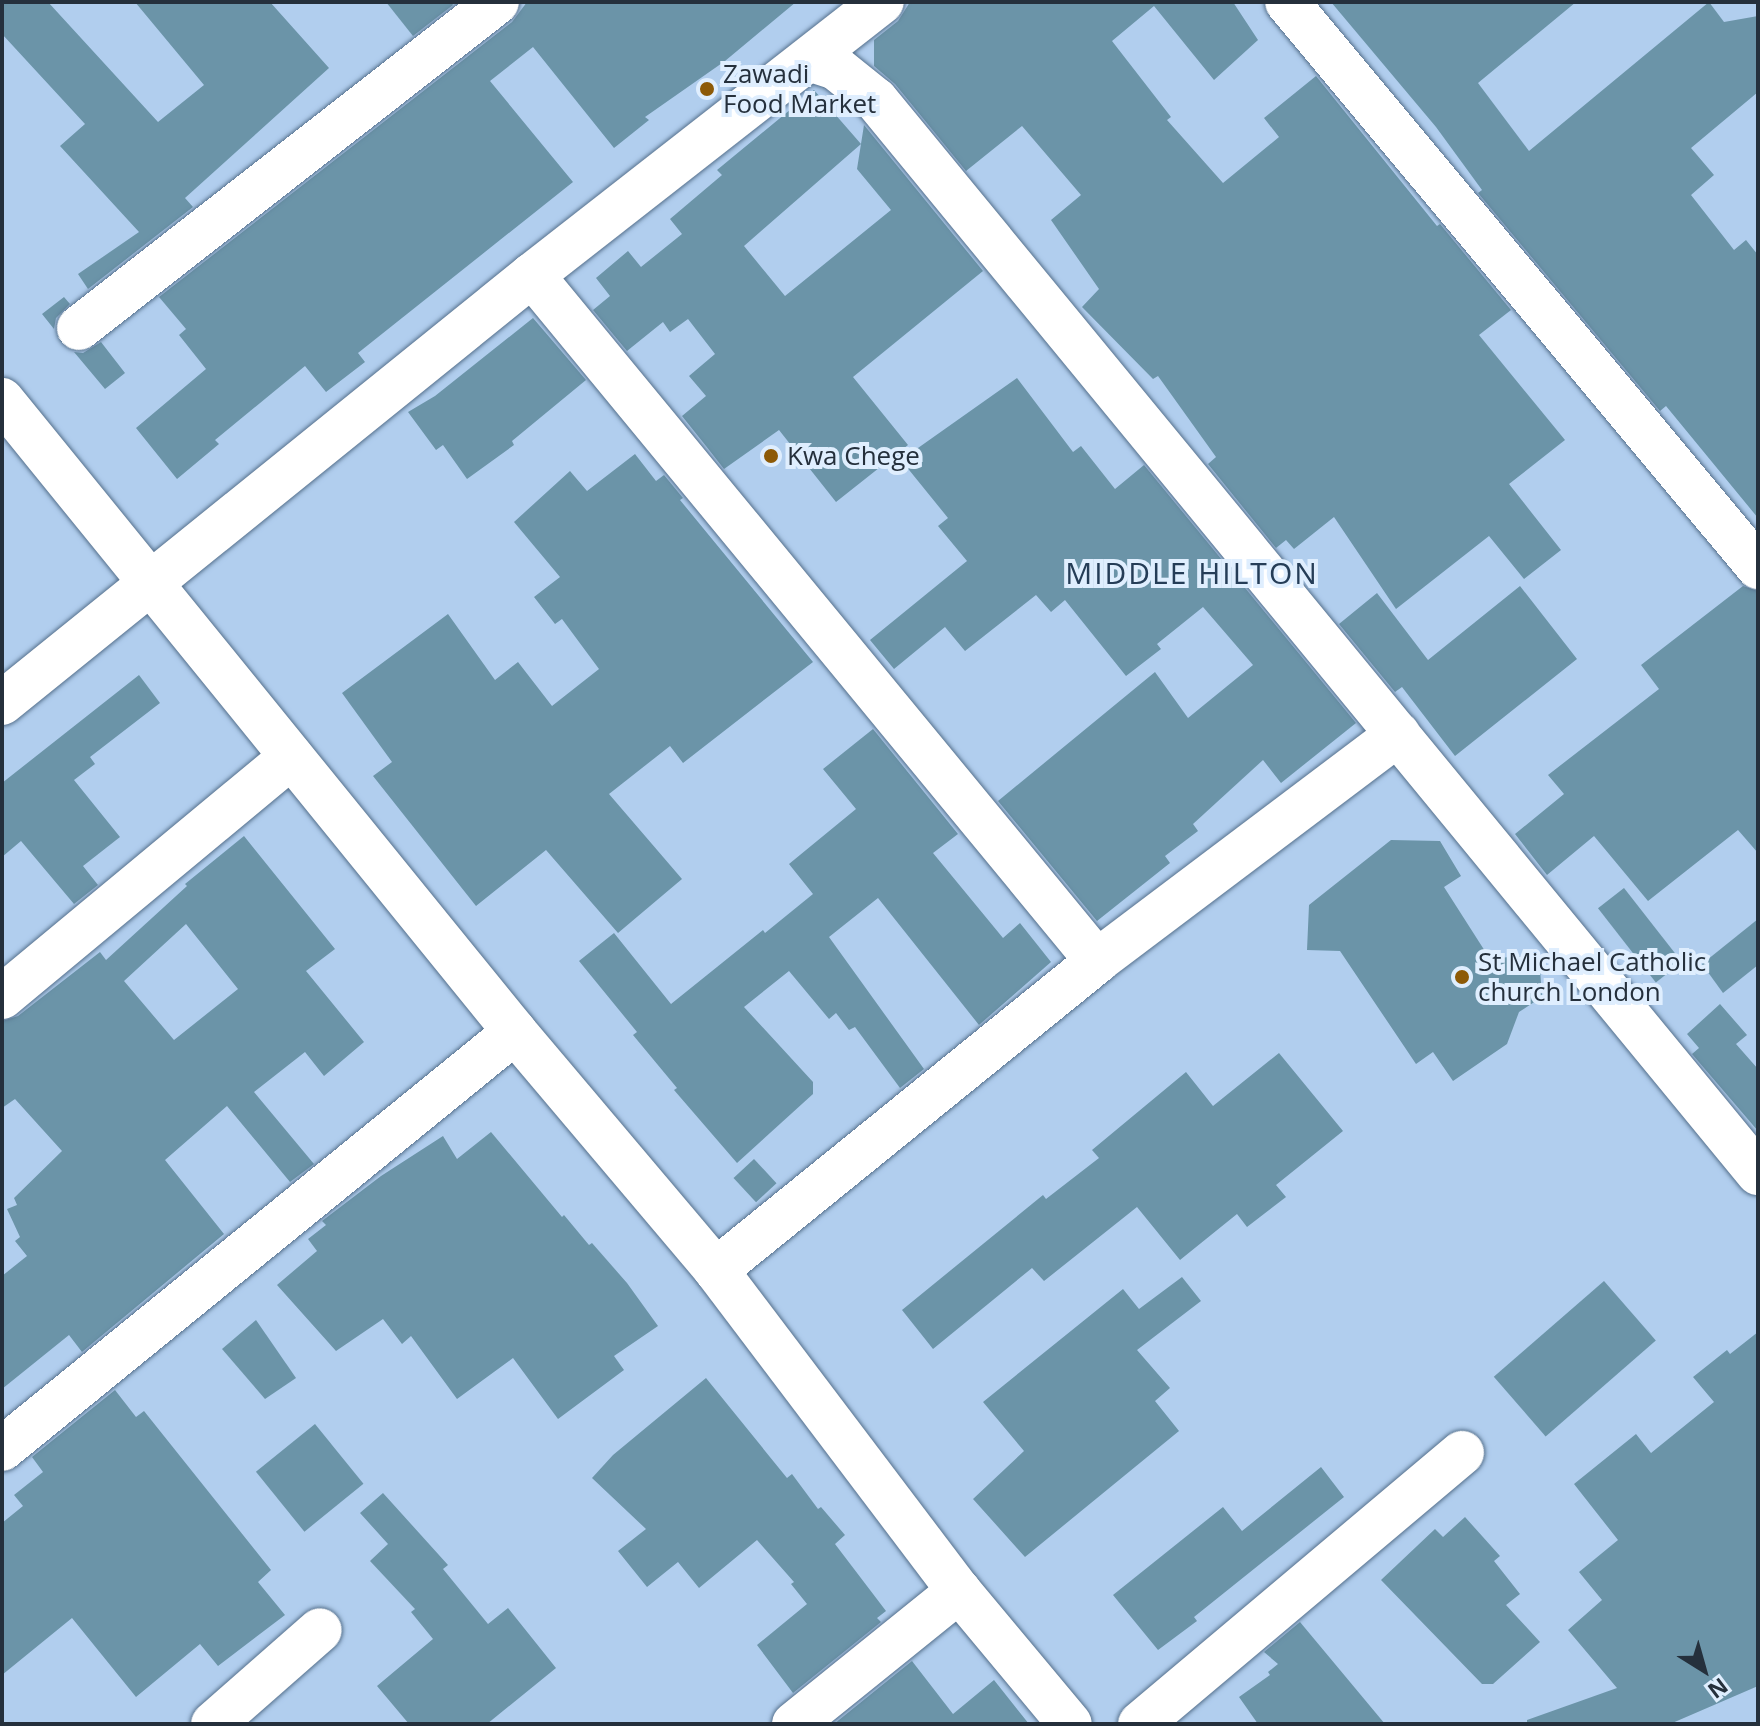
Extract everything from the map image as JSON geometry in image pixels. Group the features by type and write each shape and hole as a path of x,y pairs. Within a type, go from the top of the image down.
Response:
{"street":[{"path":"79,328 497,2"},
{"path":"2,703 532,275 812,60 882,2"},
{"path":"1287,2 1758,567"},
{"path":"812,60 836,68 876,100 1754,1162"},
{"path":"532,275 1097,961"},
{"path":"2,400 515,1032 716,1270 959,1591 1070,1724"},
{"path":"716,1270 1097,961 1398,734"},
{"path":"2,997 291,757"},
{"path":"2,1449 515,1032"},
{"path":"1140,1724 1462,1453"},
{"path":"794,1724 959,1591"},
{"path":"213,1724 320,1630"}],"building":[{"path":"2,2 48,2 158,122 204,85 135,2 270,2 329,68 185,198 193,207 88,289 78,274 139,232 60,146 85,124 2,34"},
{"path":"386,2 451,2 453,5 413,36"},
{"path":"527,2 796,2 725,61 645,117 649,120 614,148 533,47 490,81 573,182 358,353 365,362 326,392 305,366 215,440 219,444 177,479 136,428 206,369 179,335 186,329 159,297 512,22"},
{"path":"910,2 1233,2 1258,40 1214,80 1154,6 1112,41 1171,117 1167,120 1223,183 1279,137 1264,118 1316,76 1437,226 1440,224 1511,310 1479,335 1565,440 1509,484 1561,550 1524,579 1489,536 1396,609 1334,517 1294,549 1286,540 1276,548 1208,464 1216,457 1158,376 1153,379 1082,307 1099,289 1051,220 1081,195 1022,126 966,171 895,84 874,66 874,40 898,21"},
{"path":"1331,2 1576,2 1478,83 1529,151 1709,2 1724,22 1758,16 1758,92 1691,148 1714,175 1691,195 1734,250 1746,240 1758,255 1758,518 1666,406 1660,411 1478,193 1482,190 1436,127"},
{"path":"814,90 861,144 864,125 983,271 853,377 908,445 836,502 779,430 724,469 682,416 706,396 689,376 715,354 688,319 670,332 663,322 627,351 593,310 610,296 596,278 628,251 641,267 682,234 670,219 722,175 717,170","holes":["861,144 857,169 891,210 785,296 744,246"]},
{"path":"64,297 70,304 56,318 54,329 42,314"},
{"path":"533,318 586,380 512,441 514,445 467,479 443,445 436,450 408,412 435,396"},
{"path":"101,342 125,373 105,389 74,352 83,353"},
{"path":"1017,378 1073,452 1081,446 1115,489 1144,465 1356,723 1281,783 1263,760 1193,824 1198,831 1165,856 1170,863 1097,921 998,801 1155,672 1188,718 1253,665 1203,607 1157,644 1161,649 1126,676 1065,600 1051,612 1036,595 965,651 945,627 894,669 870,640 967,561 938,526 948,518 901,460"},
{"path":"635,454 656,481 664,475 683,498 680,500 813,662 683,763 670,746 609,794 682,879 618,933 546,850 476,906 373,776 392,762 342,693 448,614 495,680 518,662 552,706 599,669 562,619 555,624 534,597 560,577 514,522 570,471 587,491"},
{"path":"1520,586 1577,659 1455,756 1402,687 1395,692 1339,624 1377,593 1428,660"},
{"path":"1743,586 1758,591 1758,853 1738,830 1648,901 1594,836 1547,875 1515,834 1564,794 1548,775 1659,689 1641,665"},
{"path":"139,675 160,703 90,757 95,764 74,780 120,837 83,866 98,885 74,904 21,841 2,857 2,783"},
{"path":"873,729 958,834 933,853 1003,938 1020,923 1051,962 979,1025 878,898 829,937 924,1069 900,1088 855,1027 849,1030 836,1013 829,1019 789,971 744,1007 813,1082 813,1094 737,1163 674,1090 677,1088 633,1035 637,1032 579,961 614,933 671,1004 763,930 765,933 813,894 789,864 856,809 823,769"},
{"path":"244,836 335,949 306,971 364,1042 324,1076 305,1052 254,1092 314,1164 290,1182 227,1106 165,1160 224,1234 82,1352 69,1335 2,1389 2,1276 27,1256 15,1241 20,1237 7,1209 17,1205 14,1198 62,1151 15,1099 2,1108 2,1021 18,1016 100,952 106,960 187,886 185,884","holes":["186,924 238,989 174,1040 124,981"]},
{"path":"1391,840 1440,841 1461,876 1444,887 1490,959 1539,954 1542,997 1519,1012 1507,1044 1453,1081 1433,1052 1416,1064 1340,951 1307,950 1309,905"},
{"path":"1624,888 1682,962 1656,982 1598,908"},
{"path":"1758,919 1758,965 1723,993 1702,964"},
{"path":"1720,1004 1747,1035 1736,1044 1758,1069 1758,1131 1692,1054 1699,1048 1687,1034"},
{"path":"1279,1053 1343,1131 1276,1185 1286,1197 1247,1227 1237,1214 1180,1260 1137,1207 1044,1281 1032,1268 933,1349 902,1310 1043,1195 1046,1199 1099,1158 1092,1150 1186,1072 1213,1106"},
{"path":"491,1132 562,1217 564,1215 589,1245 592,1243 627,1283 658,1326 614,1356 624,1370 558,1419 513,1358 457,1399 411,1336 402,1344 383,1319 336,1351 277,1285 317,1251 308,1239 326,1225 322,1221 381,1176 443,1136 457,1159"},
{"path":"754,1159 777,1183 756,1202 734,1178"},
{"path":"1182,1277 1201,1301 1137,1350 1170,1388 1155,1401 1179,1431 1025,1557 973,1499 1024,1451 983,1402 1123,1289 1139,1309"},
{"path":"1604,1281 1656,1341 1546,1436 1494,1377"},
{"path":"256,1320 296,1378 265,1399 222,1349"},
{"path":"1758,1332 1758,1686 1670,1724 1527,1724 1527,1720 1617,1688 1568,1630 1602,1600 1579,1572 1618,1540 1574,1484 1636,1434 1651,1453 1714,1402 1693,1377 1727,1350 1730,1354"},
{"path":"706,1378 787,1478 792,1474 818,1509 821,1507 845,1535 835,1544 886,1611 877,1618 881,1622 793,1693 757,1645 807,1604 791,1584 794,1582 757,1540 699,1588 678,1562 647,1587 618,1551 646,1529 592,1478 613,1455"},
{"path":"115,1390 136,1417 144,1411 271,1570 258,1582 285,1615 218,1666 200,1644 136,1697 72,1618 2,1675 2,1523 23,1506 14,1495 43,1472 32,1457"},
{"path":"315,1424 363,1484 304,1532 256,1472"},
{"path":"1321,1467 1344,1497 1194,1617 1197,1621 1158,1650 1113,1595 1223,1507 1242,1531"},
{"path":"383,1493 448,1565 443,1569 488,1624 508,1608 556,1668 487,1724 409,1724 377,1686 433,1639 411,1612 415,1609 370,1561 388,1544 360,1513"},
{"path":"1465,1517 1500,1556 1494,1561 1520,1594 1506,1605 1540,1642 1493,1684 1482,1684 1381,1580 1435,1529 1443,1537"},
{"path":"1300,1622 1385,1724 1258,1724 1239,1697 1270,1675 1268,1672 1278,1664 1264,1652"},
{"path":"912,1661 953,1714 994,1680 1029,1724 834,1724"}],"place":[{"name":"Zawadi Food Market","path":"707,89"},
{"name":"Kwa Chege","path":"771,456"},
{"name":"St Michael Catholic church London","path":"1462,977"}],"district":[{"name":"MIDDLE HILTON","path":"1192,573"}]}
